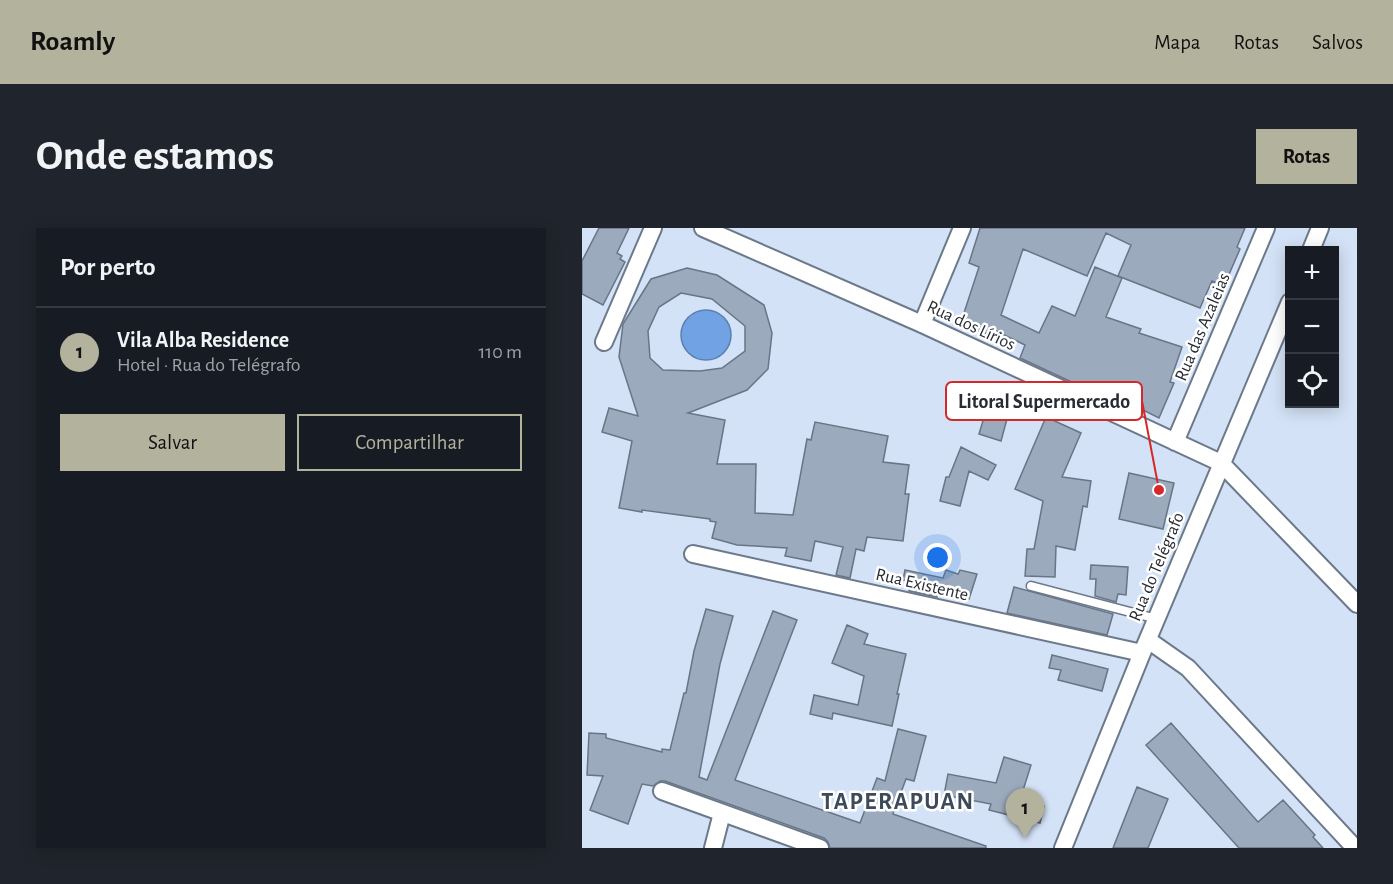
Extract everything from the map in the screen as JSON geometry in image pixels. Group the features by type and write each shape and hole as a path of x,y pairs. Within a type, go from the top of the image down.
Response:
{"street":[{"path":"604,342 653,228"},
{"name":"Rua dos Lírios","path":"703,228 922,324 1221,463"},
{"path":"922,324 962,228"},
{"name":"Rua das Azaleias","path":"1175,442 1266,228"},
{"path":"1313,246 1320,228"},
{"name":"Rua do Telégrafo","path":"1063,848 1221,463 1285,314"},
{"path":"1221,463 1357,604"},
{"name":"Rua Existente","path":"693,554 1145,647"},
{"path":"1145,647 1188,668 1355,848"},
{"path":"662,791 820,848"},
{"path":"713,848 722,813"}],"lane":[{"path":"1031,586 1157,619"}],"water":[{"path":"701,310 711,310 724,317 731,330 731,340 724,353 711,360 701,360 692,356 685,349 681,340 681,330 685,321 692,314"}],"building":[{"path":"599,228 629,228 617,253 625,262 603,305 582,294 582,261"},
{"path":"980,228 1245,228 1237,247 1240,249 1224,286 1212,281 1200,308 1118,276 1131,245 1106,233 1087,276 1023,249 1001,315 1039,333 1052,306 1075,316 1095,267 1122,278 1106,317 1141,329 1139,333 1182,347 1170,382 1174,383 1159,418 1123,400 1121,405 1020,358 1025,345 996,331 994,336 960,325 979,267 969,263"},
{"path":"687,268 717,275 764,305 772,333 768,369 747,390 688,413 725,420 717,464 756,464 755,513 793,515 807,439 811,440 815,422 888,436 883,462 909,465 905,494 909,494 903,541 867,537 864,551 856,549 850,578 836,575 843,547 815,541 811,561 785,556 787,548 737,545 712,538 716,522 710,519 619,508 632,441 602,432 609,408 638,416 619,357 623,324 651,279","holes":["681,293 712,299 745,326 745,351 722,368 700,371 663,370 650,358 648,331 659,307"]},
{"path":"992,391 1013,397 1001,441 979,434"},
{"path":"1046,417 1081,433 1062,477 1091,481 1087,507 1083,506 1075,550 1056,546 1055,577 1025,576 1027,549 1034,549 1043,501 1015,489"},
{"path":"961,447 996,465 988,480 969,471 960,506 940,501 946,477 949,477"},
{"path":"1129,473 1174,483 1163,529 1119,519"},
{"path":"1091,565 1128,567 1126,595 1118,594 1116,602 1095,596 1096,579 1090,579"},
{"path":"905,570 943,578 946,570 958,574 960,570 977,574 969,599 938,590 937,597 909,591 911,582 903,580"},
{"path":"1014,587 1113,614 1107,635 1007,613"},
{"path":"706,609 733,616 720,664 699,777 707,780 773,611 797,620 735,780 860,823 877,778 885,781 898,729 926,736 914,781 906,779 893,814 986,846 986,848 830,848 824,838 665,781 660,781 653,786 642,784 628,824 590,810 603,776 587,775 589,733 606,734 606,738 662,752 662,749 670,750"},
{"path":"847,625 868,634 864,644 906,654 892,726 833,713 832,719 810,714 814,695 858,705 864,676 832,663"},
{"path":"1052,655 1108,669 1102,691 1058,680 1061,670 1049,668"},
{"path":"1171,723 1258,822 1283,800 1315,835 1313,837 1323,848 1239,848 1146,745"},
{"path":"1004,757 1031,765 1020,800 1044,806 1040,823 989,810 991,804 944,795 948,774 996,783"},
{"path":"1137,787 1168,799 1148,848 1113,848"}],"place":[{"name":"Litoral Supermercado","path":"1159,490"},
{"name":"Vila Alba Residence","path":"1025,838"}],"district":[{"name":"TAPERAPUAN","path":"898,802"}]}
